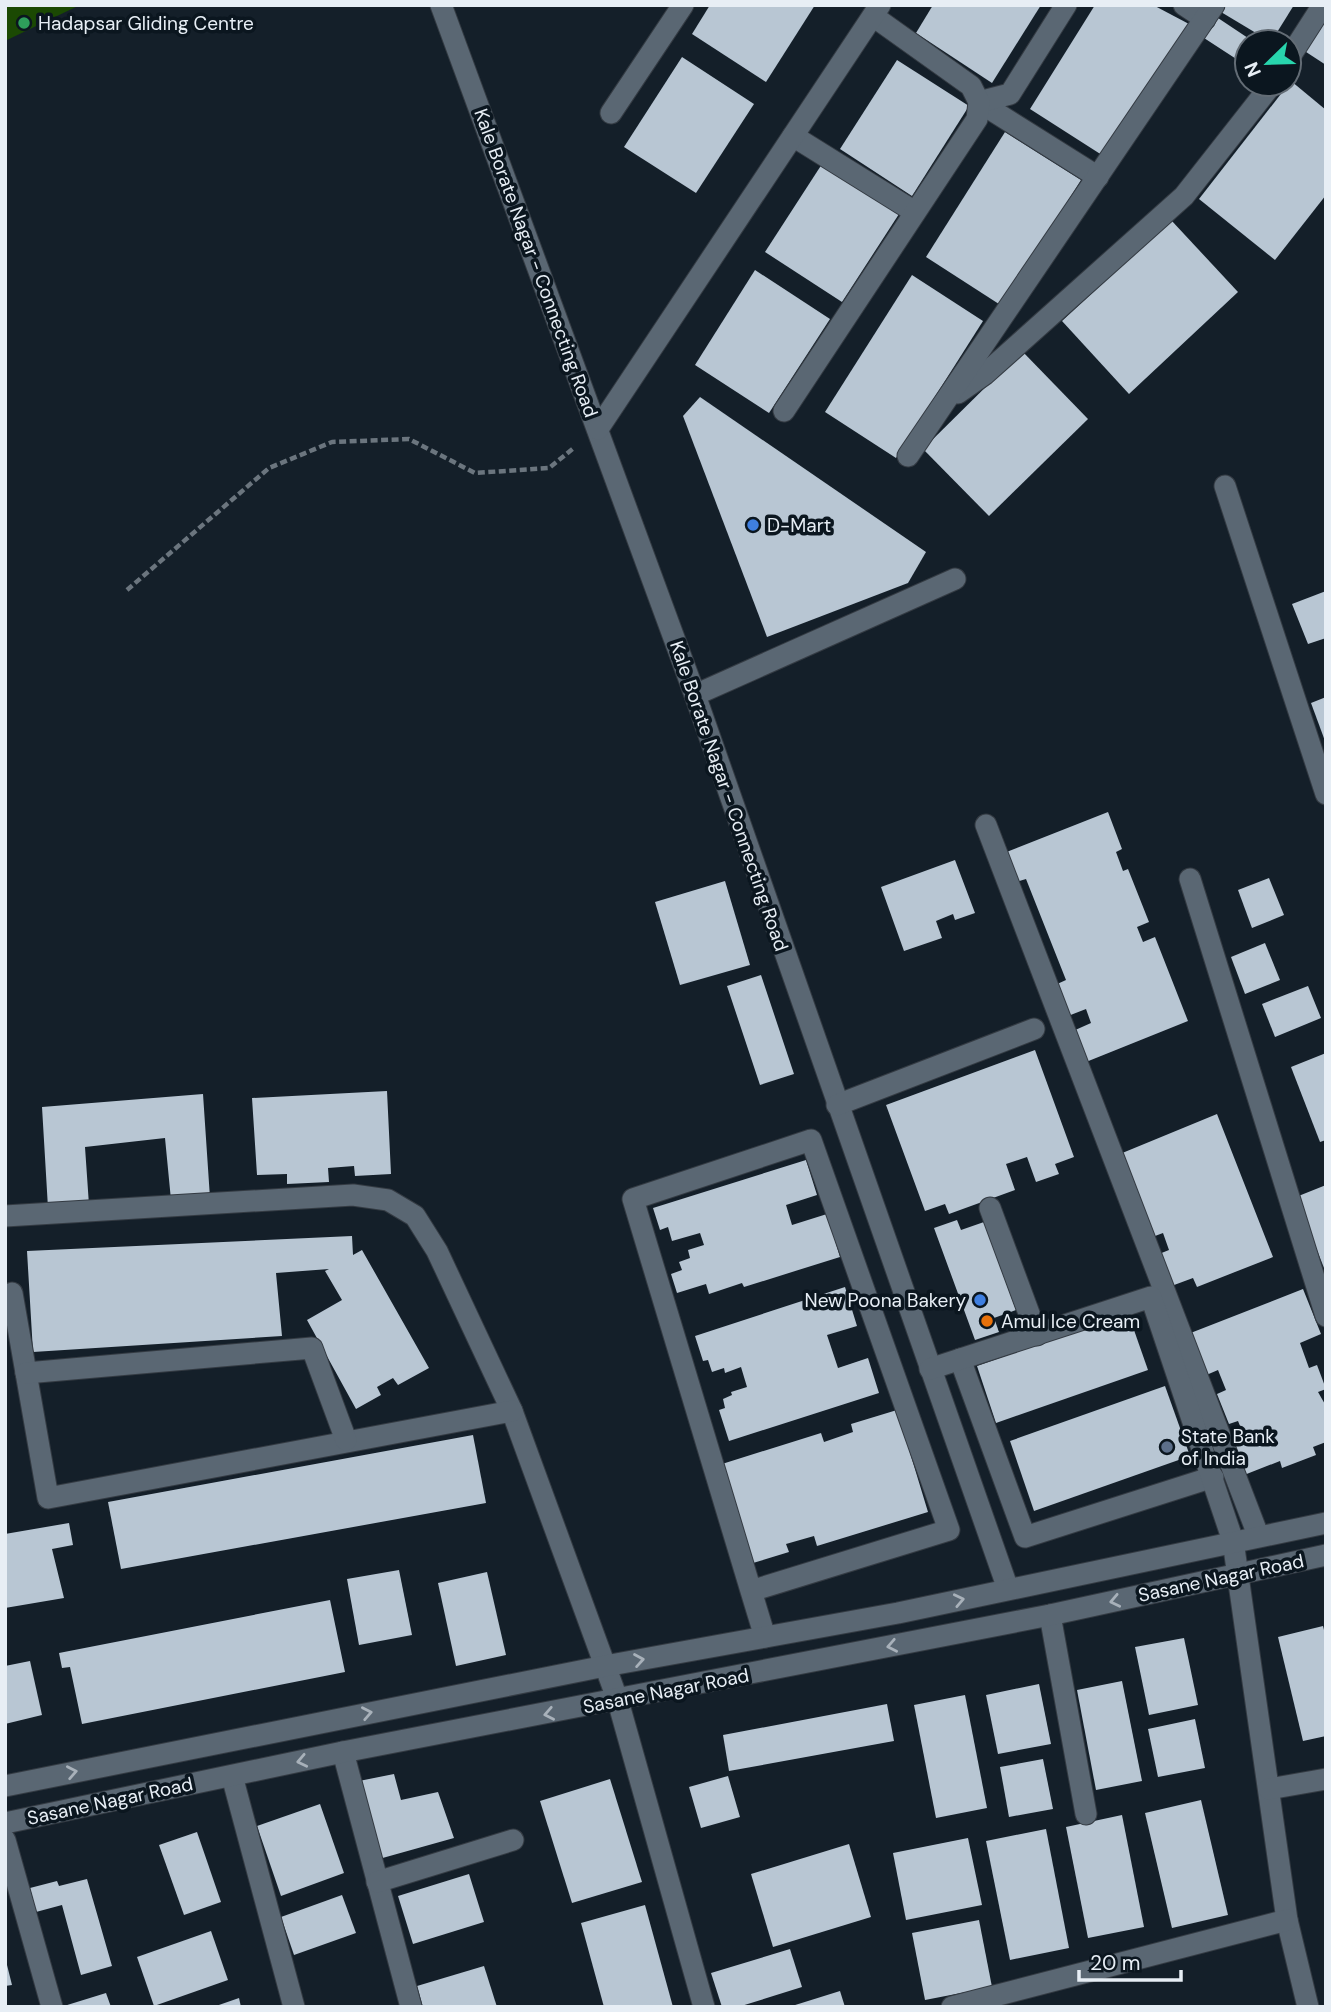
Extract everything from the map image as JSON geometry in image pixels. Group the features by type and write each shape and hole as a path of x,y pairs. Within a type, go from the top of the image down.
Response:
{"street":[{"name":"Kale Borate Nagar - Connecting Road","path":"441,5 695,695 1008,1589"},
{"path":"611,113 683,5"},
{"path":"979,102 1010,94 1066,5"},
{"path":"908,456 1209,12 1184,5"},
{"path":"1303,36 1323,5"},
{"path":"598,429 877,11 971,86 979,102 1098,177"},
{"path":"946,401 985,374 1184,196 1261,98"},
{"path":"784,411 977,119 979,102"},
{"path":"793,136 915,212"},
{"path":"1225,486 1326,794"},
{"path":"695,695 955,579"},
{"path":"986,825 1258,1535"},
{"path":"1190,879 1326,1317"},
{"path":"837,1105 1034,1029"},
{"path":"751,1591 949,1530 811,1140 633,1199 751,1591 765,1637"},
{"path":"5,1216 353,1195 388,1200 415,1216 437,1251 512,1411 618,1701 704,2007"},
{"path":"990,1208 1037,1335"},
{"path":"12,1293 48,1498 512,1411"},
{"path":"930,1369 1151,1297 1233,1541 1287,1920 1308,2007"},
{"path":"26,1373 312,1348 346,1440"},
{"path":"960,1359 1024,1537 1213,1477"},
{"name":"Sasane Nagar Road","path":"5,1786 605,1666 1008,1589 1326,1523"},
{"name":"Sasane Nagar Road","path":"5,1823 343,1752 618,1701 1050,1615 1326,1555"},
{"path":"1050,1615 1086,1814"},
{"path":"343,1752 411,2007"},
{"path":"232,1776 293,2007"},
{"path":"1269,1788 1326,1779"},
{"path":"5,1840 52,2007"},
{"path":"377,1882 513,1840"},
{"path":"952,2007 1287,1920"}],"path":[{"path":"127,590 270,468 332,442 409,439 475,473 549,468 598,429"}],"green space":[{"name":"Hadapsar Gliding Centre","path":"5,5 80,5 5,41"}],"building":[{"path":"710,5 815,5 766,82 692,34"},
{"path":"933,5 1041,5 992,83 916,33"},
{"path":"1095,5 1153,5 1189,24 1105,157 1030,109"},
{"path":"1225,5 1294,5 1280,28 1248,28 1221,12"},
{"path":"1326,15 1326,65 1303,50"},
{"path":"1218,18 1233,28 1233,57 1204,38"},
{"path":"682,57 754,104 696,193 624,147"},
{"path":"897,60 969,106 912,196 840,149"},
{"path":"1303,91 1326,110 1326,195 1275,260 1199,199 1278,98 1303,98"},
{"path":"1005,132 1081,180 1002,306 926,257"},
{"path":"822,164 899,214 842,302 765,252"},
{"path":"1171,220 1238,292 1129,394 1062,321"},
{"path":"755,270 830,319 769,413 695,365"},
{"path":"912,275 983,321 896,458 825,412"},
{"path":"1022,351 1088,419 989,516 923,449"},
{"path":"700,397 926,552 908,583 767,637 683,416"},
{"path":"1326,591 1326,638 1308,644 1292,604"},
{"path":"1326,697 1326,741 1325,741 1311,703"},
{"path":"1108,812 1122,849 1116,852 1123,871 1128,869 1149,922 1137,927 1143,942 1155,937 1188,1021 1086,1062 1073,1031 1091,1023 1086,1009 1068,1016 1055,985 1066,980 1026,879 1016,882 1004,853"},
{"path":"955,860 975,913 955,920 953,914 936,921 942,938 904,951 881,887"},
{"path":"1269,878 1284,915 1252,928 1238,890"},
{"path":"725,881 750,965 680,985 655,902"},
{"path":"1265,943 1280,980 1245,994 1231,957"},
{"path":"761,975 794,1074 760,1085 727,986"},
{"path":"1308,986 1321,1018 1275,1037 1262,1004"},
{"path":"1035,1050 1074,1157 1055,1164 1059,1174 1036,1182 1027,1157 1006,1164 1015,1190 949,1214 945,1204 925,1211 886,1105"},
{"path":"1326,1053 1326,1140 1320,1142 1291,1067"},
{"path":"387,1091 391,1174 355,1176 354,1166 328,1168 329,1182 287,1184 287,1174 257,1175 252,1098"},
{"path":"203,1094 210,1198 171,1200 165,1138 85,1147 89,1205 48,1208 42,1107"},
{"path":"1217,1114 1273,1257 1197,1287 1193,1278 1166,1288 1154,1256 1169,1250 1163,1233 1155,1236 1136,1189 1115,1156"},
{"path":"806,1160 817,1195 786,1205 792,1225 827,1214 840,1257 744,1287 742,1283 709,1294 706,1284 677,1293 671,1274 682,1270 679,1262 690,1258 688,1250 704,1245 700,1233 672,1241 668,1227 660,1230 653,1208"},
{"path":"1326,1185 1326,1273 1296,1197"},
{"path":"957,1220 961,1230 984,1222 1016,1310 994,1318 999,1332 975,1340 934,1228"},
{"path":"352,1236 353,1255 362,1250 429,1368 398,1385 393,1378 377,1387 381,1395 356,1409 307,1320 342,1300 325,1271 329,1269 276,1273 282,1336 33,1352 27,1251"},
{"path":"845,1287 857,1326 827,1335 838,1368 868,1358 879,1393 729,1441 719,1410 725,1408 723,1399 732,1395 731,1392 747,1387 741,1367 725,1373 724,1368 712,1372 708,1360 703,1361 695,1336"},
{"path":"1303,1289 1321,1334 1300,1343 1309,1368 1317,1365 1326,1389 1318,1392 1326,1406 1326,1442 1313,1447 1316,1455 1282,1468 1280,1461 1239,1477 1227,1445 1245,1438 1238,1421 1229,1424 1217,1394 1226,1390 1218,1370 1204,1376 1188,1334"},
{"path":"1128,1313 1148,1370 996,1423 977,1366"},
{"path":"1165,1386 1190,1456 1034,1511 1010,1441"},
{"path":"897,1410 928,1512 817,1546 814,1536 786,1544 789,1552 753,1563 722,1464 821,1433 824,1442 853,1432 851,1424"},
{"path":"473,1435 486,1503 121,1569 108,1502"},
{"path":"69,1523 73,1545 52,1549 64,1598 5,1608 5,1534"},
{"path":"399,1570 412,1635 359,1645 347,1579"},
{"path":"487,1572 506,1655 456,1666 438,1583"},
{"path":"330,1600 345,1672 82,1724 70,1667 62,1668 59,1653"},
{"path":"1323,1626 1326,1638 1326,1736 1303,1741 1278,1637"},
{"path":"1184,1638 1198,1705 1149,1715 1135,1647"},
{"path":"30,1661 42,1715 5,1724 5,1666"},
{"path":"1122,1681 1142,1781 1096,1790 1077,1690"},
{"path":"1039,1684 1051,1744 998,1754 986,1695"},
{"path":"965,1695 987,1808 936,1818 914,1705"},
{"path":"887,1704 894,1741 729,1771 723,1735"},
{"path":"1195,1719 1205,1768 1158,1777 1148,1729"},
{"path":"1043,1759 1053,1809 1009,1817 1000,1767"},
{"path":"394,1774 401,1800 438,1792 454,1838 379,1859 359,1781"},
{"path":"728,1776 740,1817 701,1828 689,1787"},
{"path":"610,1779 642,1882 572,1903 540,1801"},
{"path":"1201,1800 1228,1915 1172,1928 1145,1813"},
{"path":"320,1804 344,1873 281,1896 257,1826"},
{"path":"1122,1815 1144,1927 1088,1938 1066,1827"},
{"path":"1046,1829 1069,1948 1010,1960 986,1841"},
{"path":"197,1832 221,1902 184,1915 159,1845"},
{"path":"968,1838 982,1905 906,1920 893,1853"},
{"path":"849,1844 871,1917 773,1947 751,1874"},
{"path":"469,1874 484,1922 413,1944 398,1896"},
{"path":"87,1879 112,1966 81,1975 62,1905 36,1912 30,1888 57,1881 59,1886"},
{"path":"342,1895 356,1933 294,1955 281,1917"},
{"path":"645,1905 673,2007 604,2007 581,1923"},
{"path":"979,1920 992,1987 925,2000 912,1933"},
{"path":"211,1931 228,1980 154,2006 137,1957"},
{"path":"790,1949 802,1987 738,2007 722,2007 711,1973"},
{"path":"5,1962 12,1985 5,1986"},
{"path":"484,1966 497,2007 423,2007 417,1986"},
{"path":"840,1991 845,2007 792,2007 792,2006"},
{"path":"106,1993 111,2007 64,2007 64,2006"},
{"path":"239,1998 241,2007 216,2007 216,2006"}],"place":[{"name":"Hadapsar Gliding Centre","path":"24,23"},
{"name":"D-Mart","path":"753,525"},
{"name":"New Poona Bakery","path":"980,1300"},
{"name":"Amul Ice Cream","path":"987,1321"},
{"name":"State Bank of India","path":"1167,1447"}]}
